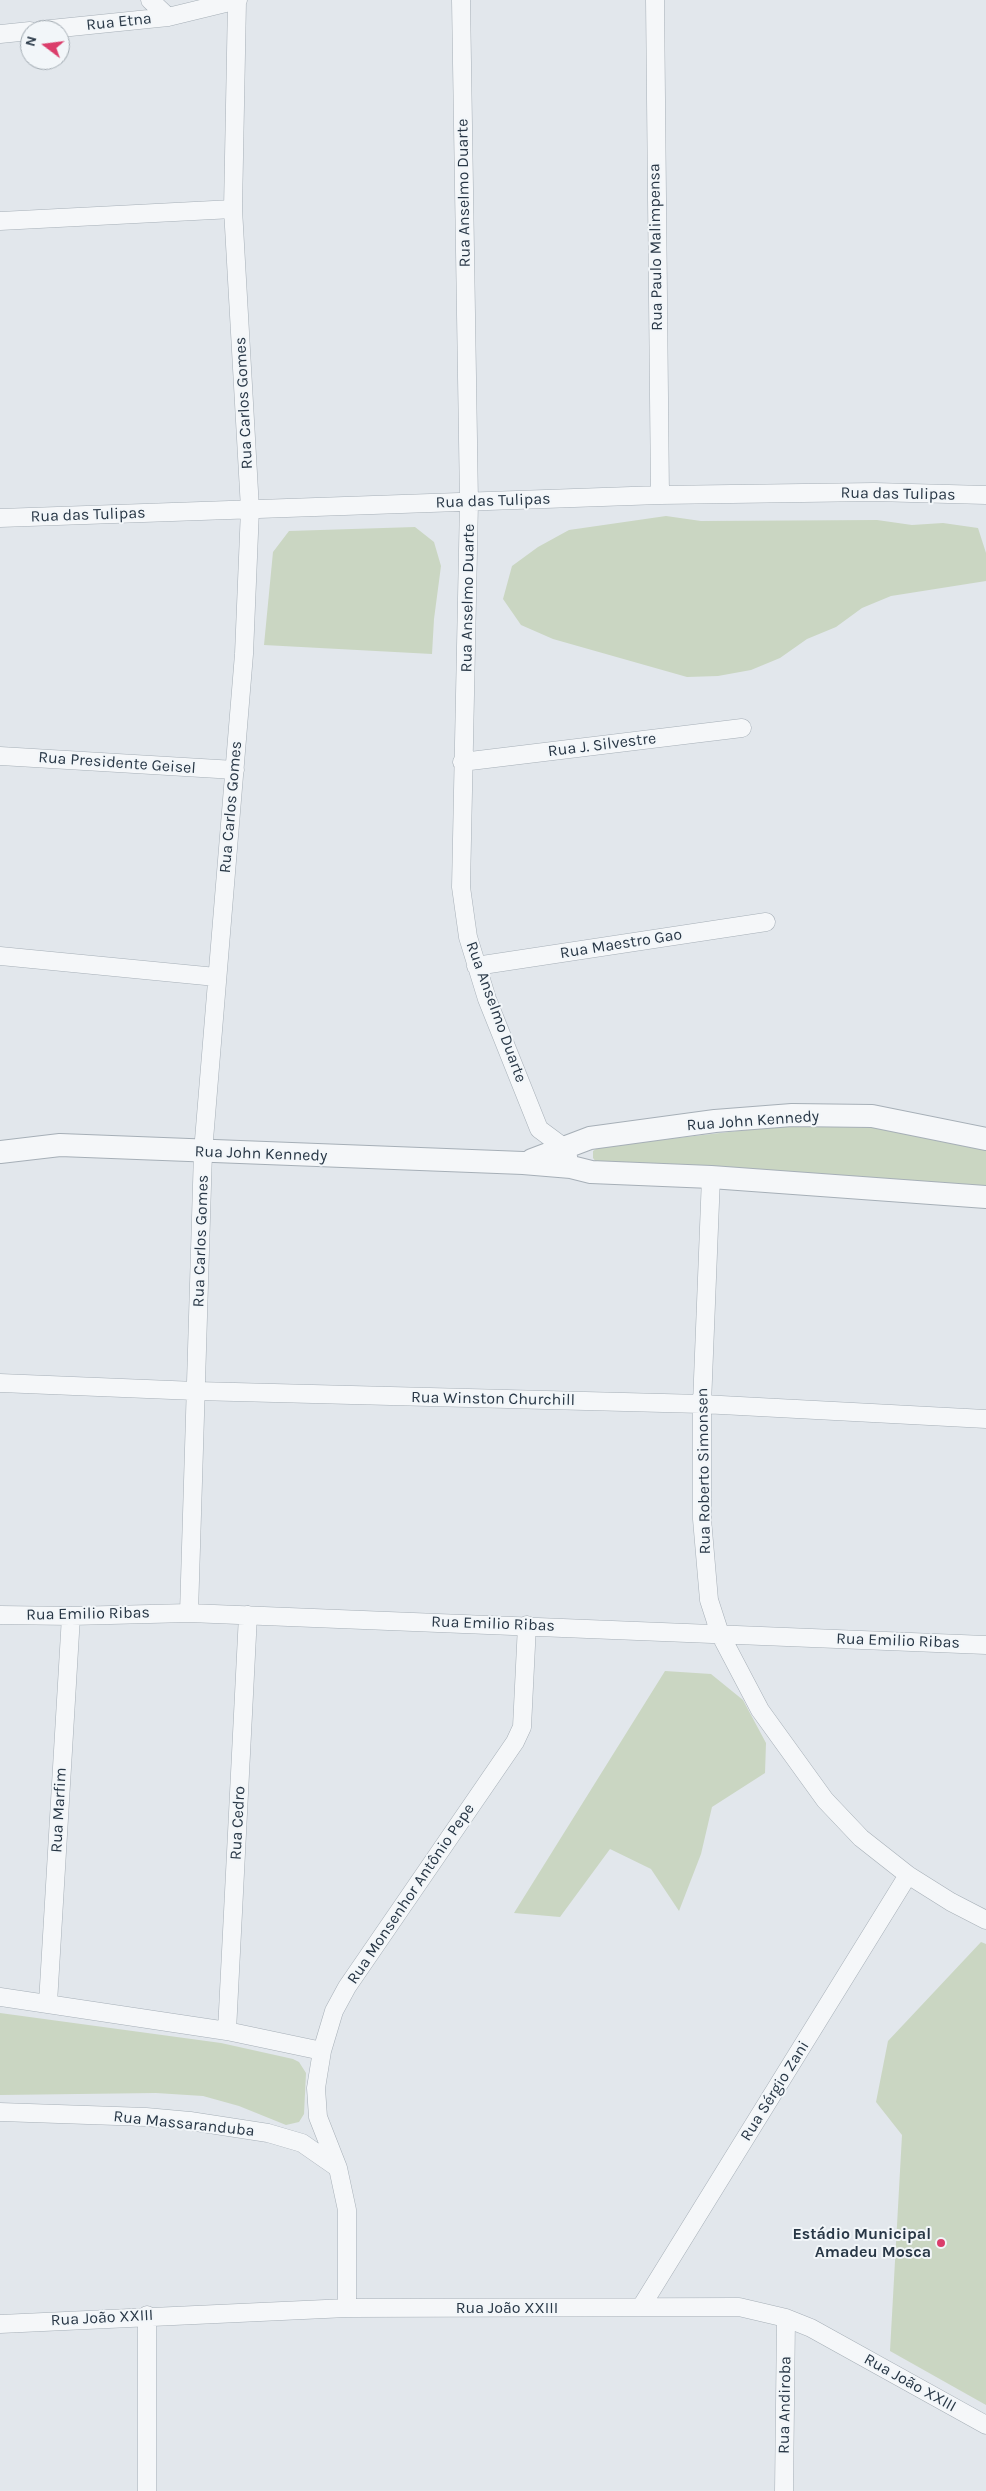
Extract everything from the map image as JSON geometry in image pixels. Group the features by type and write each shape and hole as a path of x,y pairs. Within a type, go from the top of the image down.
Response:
{"street":[{"path":"150,0 168,17"},
{"name":"Rua Etna","path":"70,27 168,17 238,0"},
{"name":"Rua Carlos Gomes","path":"190,1613 203,1152 244,654 250,509 234,209 238,0"},
{"name":"Rua Anselmo Duarte","path":"461,0 470,502 467,659 462,762 461,888 468,936 476,966 539,1129 568,1158"},
{"name":"Rua Paulo Malimpensa","path":"655,0 660,495"},
{"path":"0,34 20,32"},
{"path":"0,221 234,209"},
{"name":"Rua das Tulipas","path":"0,518 660,495 874,492 986,494"},
{"name":"Rua J. Silvestre","path":"462,762 742,728"},
{"name":"Rua Presidente Geisel","path":"0,756 235,770"},
{"name":"Rua Maestro Gao","path":"476,966 766,922"},
{"path":"0,956 216,977"},
{"name":"Rua John Kennedy","path":"0,1152 60,1145 523,1163 568,1158 590,1138 715,1121 792,1115 872,1116 986,1139"},
{"name":"Rua John Kennedy","path":"568,1158 591,1172 711,1177 986,1196"},
{"name":"Rua Roberto Simonsen","path":"711,1177 702,1404 702,1519 709,1600 720,1634 760,1710 825,1800 861,1838 908,1875 986,1920"},
{"name":"Rua Winston Churchill","path":"0,1383 196,1391 702,1404 986,1419"},
{"name":"Rua Emilio Ribas","path":"0,1615 71,1616 190,1613 986,1644"},
{"name":"Rua Cedro","path":"227,2031 248,1615"},
{"name":"Rua Marfim","path":"48,2003 71,1616"},
{"name":"Rua Monsenhor Antônio Pepe","path":"338,2168 318,2117 316,2088 322,2050 334,2011 347,1987 515,1742 522,1726 527,1625"},
{"name":"Rua Sérgio Zani","path":"641,2307 908,1875"},
{"path":"0,1997 227,2031 322,2050"},
{"name":"Rua Massaranduba","path":"0,2112 146,2117 225,2125 268,2133 302,2143 338,2168"},
{"path":"338,2168 348,2210 347,2308"},
{"name":"Rua João XXIII","path":"0,2324 347,2308 739,2307 786,2318 812,2328 986,2425"},
{"path":"147,2316 147,2491"},
{"name":"Rua Andiroba","path":"784,2491 786,2318"}],"green space":[{"path":"666,516 701,521 877,520 912,525 943,523 978,528 986,553 986,581 891,596 862,608 836,627 807,639 780,658 751,670 718,676 687,677 553,639 521,625 503,599 512,566 538,547 569,530"},
{"path":"415,527 434,542 441,566 434,619 432,654 264,645 273,552 289,531"},
{"path":"798,1124 874,1124 986,1148 986,1189 596,1162 593,1158 593,1151 599,1147"},
{"path":"665,1671 711,1674 743,1700 766,1743 765,1773 712,1807 701,1854 679,1911 651,1869 610,1849 560,1917 514,1913"},
{"name":"Estádio Municipal Amadeu Mosca","path":"981,1942 986,1944 986,2405 890,2351 902,2135 876,2102 888,2041"},
{"path":"0,2013 221,2043 293,2059 299,2062 306,2073 304,2114 299,2122 286,2125 239,2106 203,2096 156,2093 0,2095"}],"place":[{"name":"Estádio Municipal Amadeu Mosca","path":"941,2243"}]}
